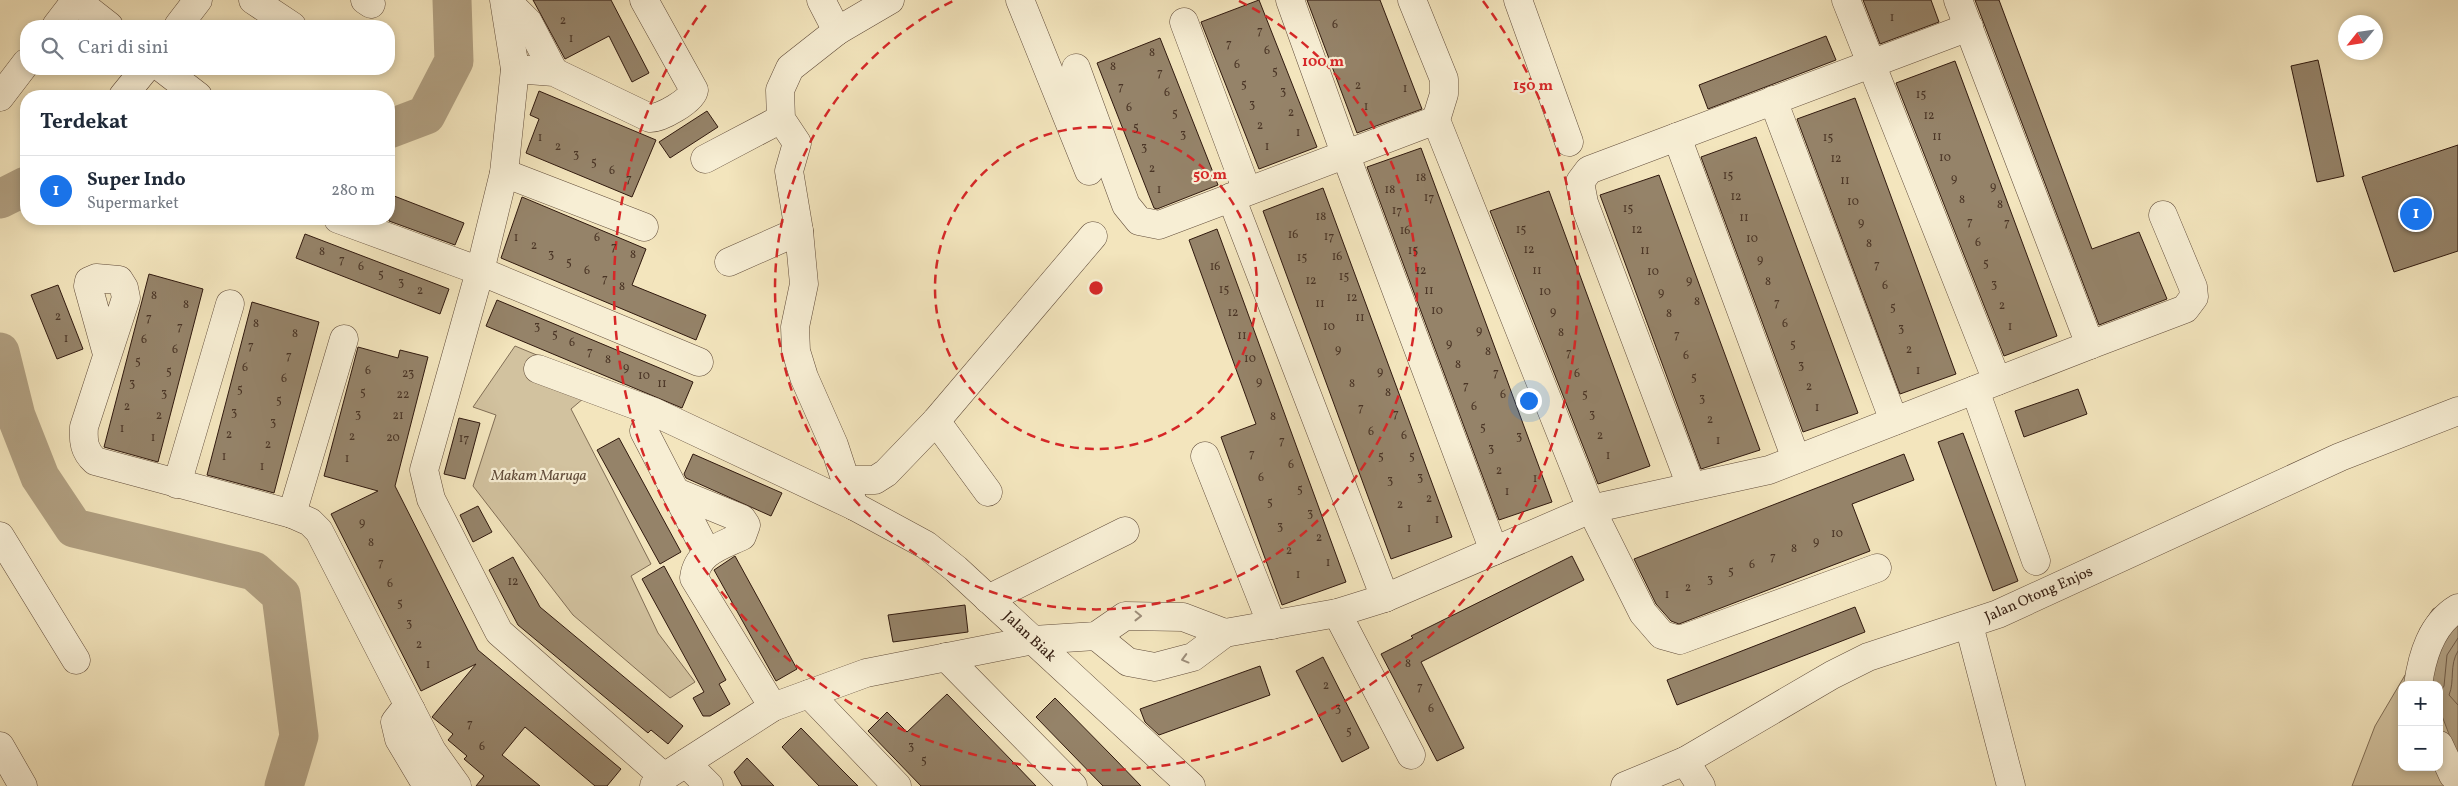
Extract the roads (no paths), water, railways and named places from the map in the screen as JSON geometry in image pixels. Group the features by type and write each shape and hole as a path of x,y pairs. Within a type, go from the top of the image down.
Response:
{"street":[{"path":"61,20 76,0 101,20"},
{"path":"183,20 198,0"},
{"path":"253,0 283,20"},
{"path":"505,0 515,69 504,173 480,271 424,470 426,485 431,499 499,632 659,782 773,707 866,673 1033,640 1096,636 1125,616 1183,617 1225,633"},
{"path":"505,0 528,22 554,72"},
{"path":"515,69 554,72 650,118 659,117 689,100 694,90 644,0"},
{"path":"821,0 837,31"},
{"path":"854,506 847,480 796,351 795,327 804,284 799,231 789,171 797,142 781,119 780,90 790,68 837,31 890,0"},
{"path":"1020,0 1088,171"},
{"path":"1290,0 1346,156 1494,551"},
{"path":"1412,0 1444,78 1444,94 1436,120 1591,510 1643,614 1662,635 1680,640 1877,568"},
{"path":"1518,0 1569,142"},
{"path":"1846,0 1872,63 1986,386 2036,561"},
{"path":"1958,0 2090,345"},
{"path":"1184,22 1239,194 1385,598"},
{"path":"1691,486 1584,203 1580,182 1589,170 1969,27"},
{"path":"1076,68 1126,205 1138,221 1158,225 1346,156 1436,120"},
{"path":"0,97 20,71"},
{"path":"128,90 140,75"},
{"path":"171,75 190,90"},
{"path":"1773,100 1894,421"},
{"path":"705,159 781,119"},
{"path":"1676,137 1796,459"},
{"path":"504,173 644,227"},
{"path":"1096,636 1128,662 1155,667 1193,657 1225,633 1337,613 1385,598 1591,510 1768,470 2185,309 2194,297 2193,287 2163,215"},
{"path":"354,225 480,271 700,362"},
{"path":"729,262 799,231"},
{"path":"847,480 875,480 886,473 936,421 1094,236"},
{"path":"177,484 230,304"},
{"path":"292,514 344,339"},
{"path":"107,354 84,427 85,448 89,455 95,461 292,514 310,522 319,531 432,752 457,786"},
{"name":"Jalan Biak","path":"538,369 654,412 854,506 926,545 988,598 1191,786"},
{"name":"Jalan Otong Enjos","path":"1625,786 1685,761 1832,675 1868,657 1969,626 2340,457 2458,410"},
{"path":"936,421 988,492"},
{"path":"644,432 706,553"},
{"path":"1205,456 1272,625"},
{"path":"676,492 742,519 746,525 742,536 706,553 696,567 694,578 773,707"},
{"path":"988,598 1125,531"},
{"path":"0,536 76,660"},
{"path":"2418,681 2420,668 2430,640 2448,614 2458,608"},
{"path":"1337,613 1411,755"},
{"path":"1969,626 2011,786"},
{"path":"946,657 1073,786"},
{"path":"809,694 896,786"},
{"path":"410,710 402,714 395,722 399,739 427,786"},
{"path":"0,746 23,786"},
{"path":"2443,754 2453,776 2458,779"},
{"path":"1685,761 1701,786"},
{"path":"686,763 709,786"}],"water":[{"path":"2458,622 2458,758 2443,719 2443,681 2433,681 2432,676 2435,658 2447,636"}],"waterway":[{"path":"395,127 426,115 454,61 452,0"},
{"path":"0,199 20,189"},
{"path":"0,352 16,416 40,477 74,528 254,571 281,595 299,736 284,786"}],"place":[{"name":"Super Indo","path":"2416,214"}],"park label":[{"name":"Makam Maruga","path":"539,476"}]}
